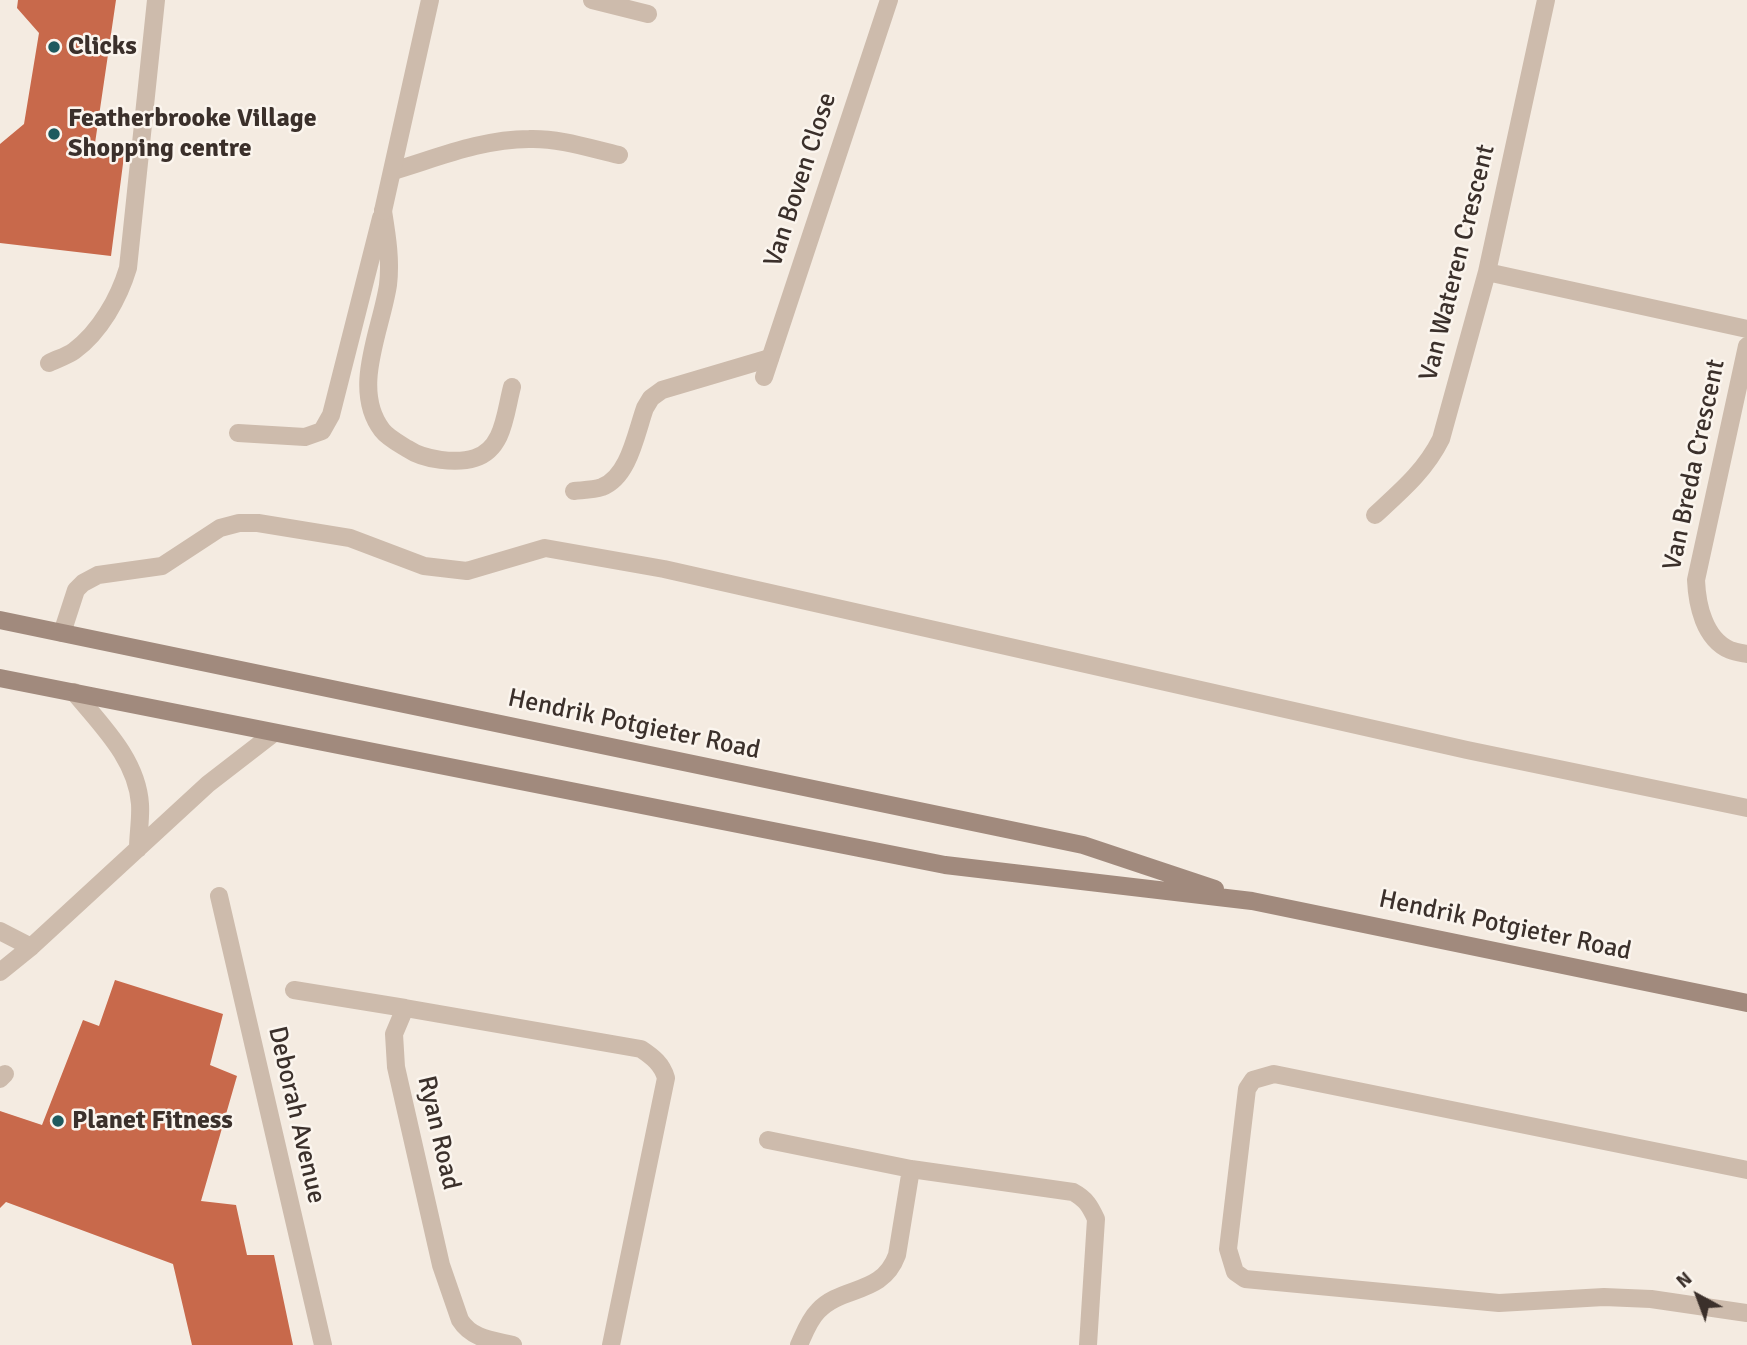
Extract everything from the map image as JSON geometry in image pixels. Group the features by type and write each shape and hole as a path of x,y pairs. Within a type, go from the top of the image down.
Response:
{"main road":[{"name":"Hendrik Potgieter Road","path":"0,620 1083,845 1252,901"},
{"name":"Hendrik Potgieter Road","path":"0,678 945,865 1252,901 1747,1003"}],"street":[{"path":"49,363 74,351 92,334 122,288 128,268 156,0"},
{"path":"238,433 305,437 322,431 331,415 393,171 430,0"},
{"path":"592,0 648,14"},
{"name":"Van Boven Close","path":"764,377 889,0"},
{"name":"Van Wateren Crescent","path":"1375,515 1430,461 1441,439 1488,272 1546,0"},
{"path":"393,171 488,143 529,139 565,142 618,155"},
{"path":"383,211 389,248 388,284 368,379 371,411 384,433 417,455 465,462 485,455 498,442 512,387"},
{"path":"1488,272 1747,329"},
{"name":"Van Breda Crescent","path":"1747,346 1696,580 1697,604 1714,637 1728,650 1747,654"},
{"path":"574,491 600,488 611,483 620,474 645,408 651,398 662,390 770,358"},
{"path":"62,633 76,590 82,583 98,575 162,566 220,528 239,523 258,523 350,538 424,566 467,571 545,548 664,569 1454,747 1747,808"},
{"path":"74,692 118,745 133,774 140,803 138,849"},
{"path":"0,972 31,947 208,784 274,733"},
{"name":"Deborah Avenue","path":"219,896 323,1345"},
{"path":"0,931 31,947"},
{"path":"294,990 641,1049 659,1063 666,1078 611,1345"},
{"name":"Ryan Road","path":"405,1007 394,1034 396,1067 441,1265 465,1328 482,1338 513,1345"},
{"path":"1747,1170 1274,1074 1253,1080 1247,1089 1228,1249 1235,1272 1245,1279 1499,1303 1604,1297 1651,1299 1747,1313"},
{"path":"768,1140 911,1169 1073,1192 1083,1198 1090,1205 1096,1219 1088,1345"},
{"path":"799,1345 817,1312 835,1299 865,1288 892,1267 897,1255 911,1169"}],"building":[{"name":"Featherbrooke Village Shopping centre","path":"18,0 116,0 94,150 124,156 111,256 0,243 0,144 24,124 39,33 17,8"},
{"path":"115,980 223,1014 210,1065 237,1076 201,1201 236,1205 247,1255 274,1255 293,1345 192,1345 173,1264 6,1202 0,1208 0,1111 42,1125 83,1020 99,1026"}],"place":[{"name":"Clicks","path":"54,47"},
{"name":"Featherbrooke Village Shopping centre","path":"54,134"},
{"name":"Planet Fitness","path":"58,1121"}]}
